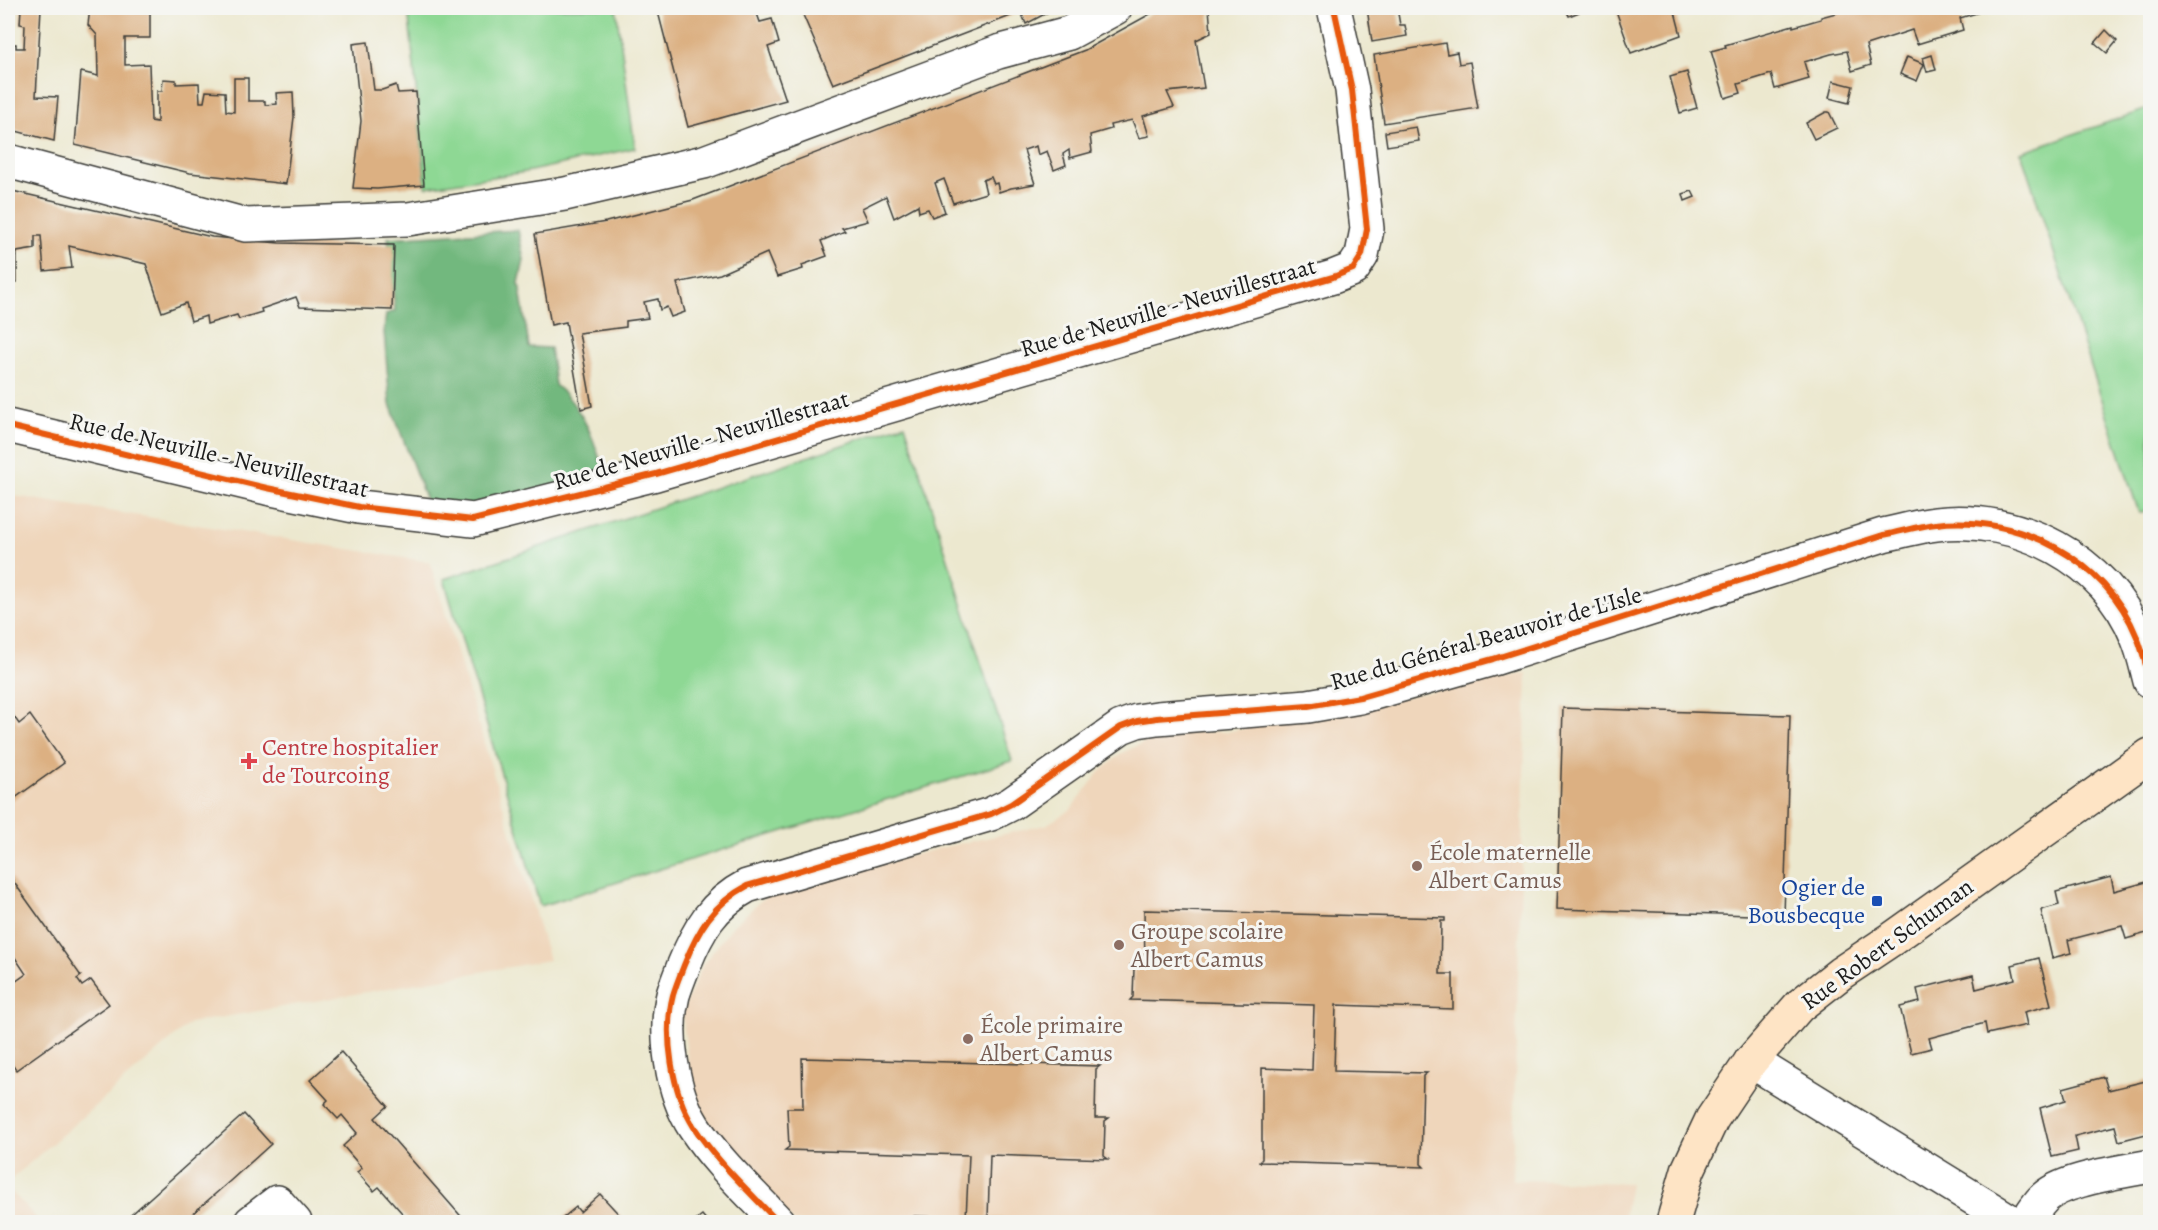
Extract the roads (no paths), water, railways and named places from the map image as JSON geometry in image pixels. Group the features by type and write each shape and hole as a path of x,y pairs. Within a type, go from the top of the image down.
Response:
{"street":[{"path":"8,161 246,225 408,219 566,194 704,162 998,52 1069,33 1115,8"},
{"name":"Rue de Neuville - Neuvillestraat","path":"8,426 313,498 359,507 474,520 657,474 1333,278 1353,269 1362,255 1367,229 1352,90 1334,8"},
{"name":"Rue du Général Beauvoir de L'Isle","path":"778,1222 705,1142 693,1125 684,1108 672,1066 670,1017 673,996 690,950 714,909 730,895 747,886 991,814 1011,804 1121,727 1137,721 1308,706 1352,699 1493,659 1883,535 1936,524 1956,523 2005,526 2036,537 2069,555 2093,575 2118,603 2137,636 2151,681"},
{"name":"Rue Robert Schuman","path":"1673,1222 1697,1147 1718,1110 1750,1061 1799,1006 1827,983 2151,755"},
{"path":"1750,1061 2012,1222"},
{"path":"2026,1222 2043,1199 2054,1190 2069,1184 2151,1166"},
{"path":"251,1222 277,1202 296,1222"}],"place":[{"name":"Centre hospitalier de Tourcoing","path":"249,761"},
{"name":"École maternelle Albert Camus","path":"1417,866"},
{"name":"Ogier de Bousbecque","path":"1877,901"},
{"name":"Groupe scolaire Albert Camus","path":"1119,945"},
{"name":"École primaire Albert Camus","path":"968,1039"}]}
